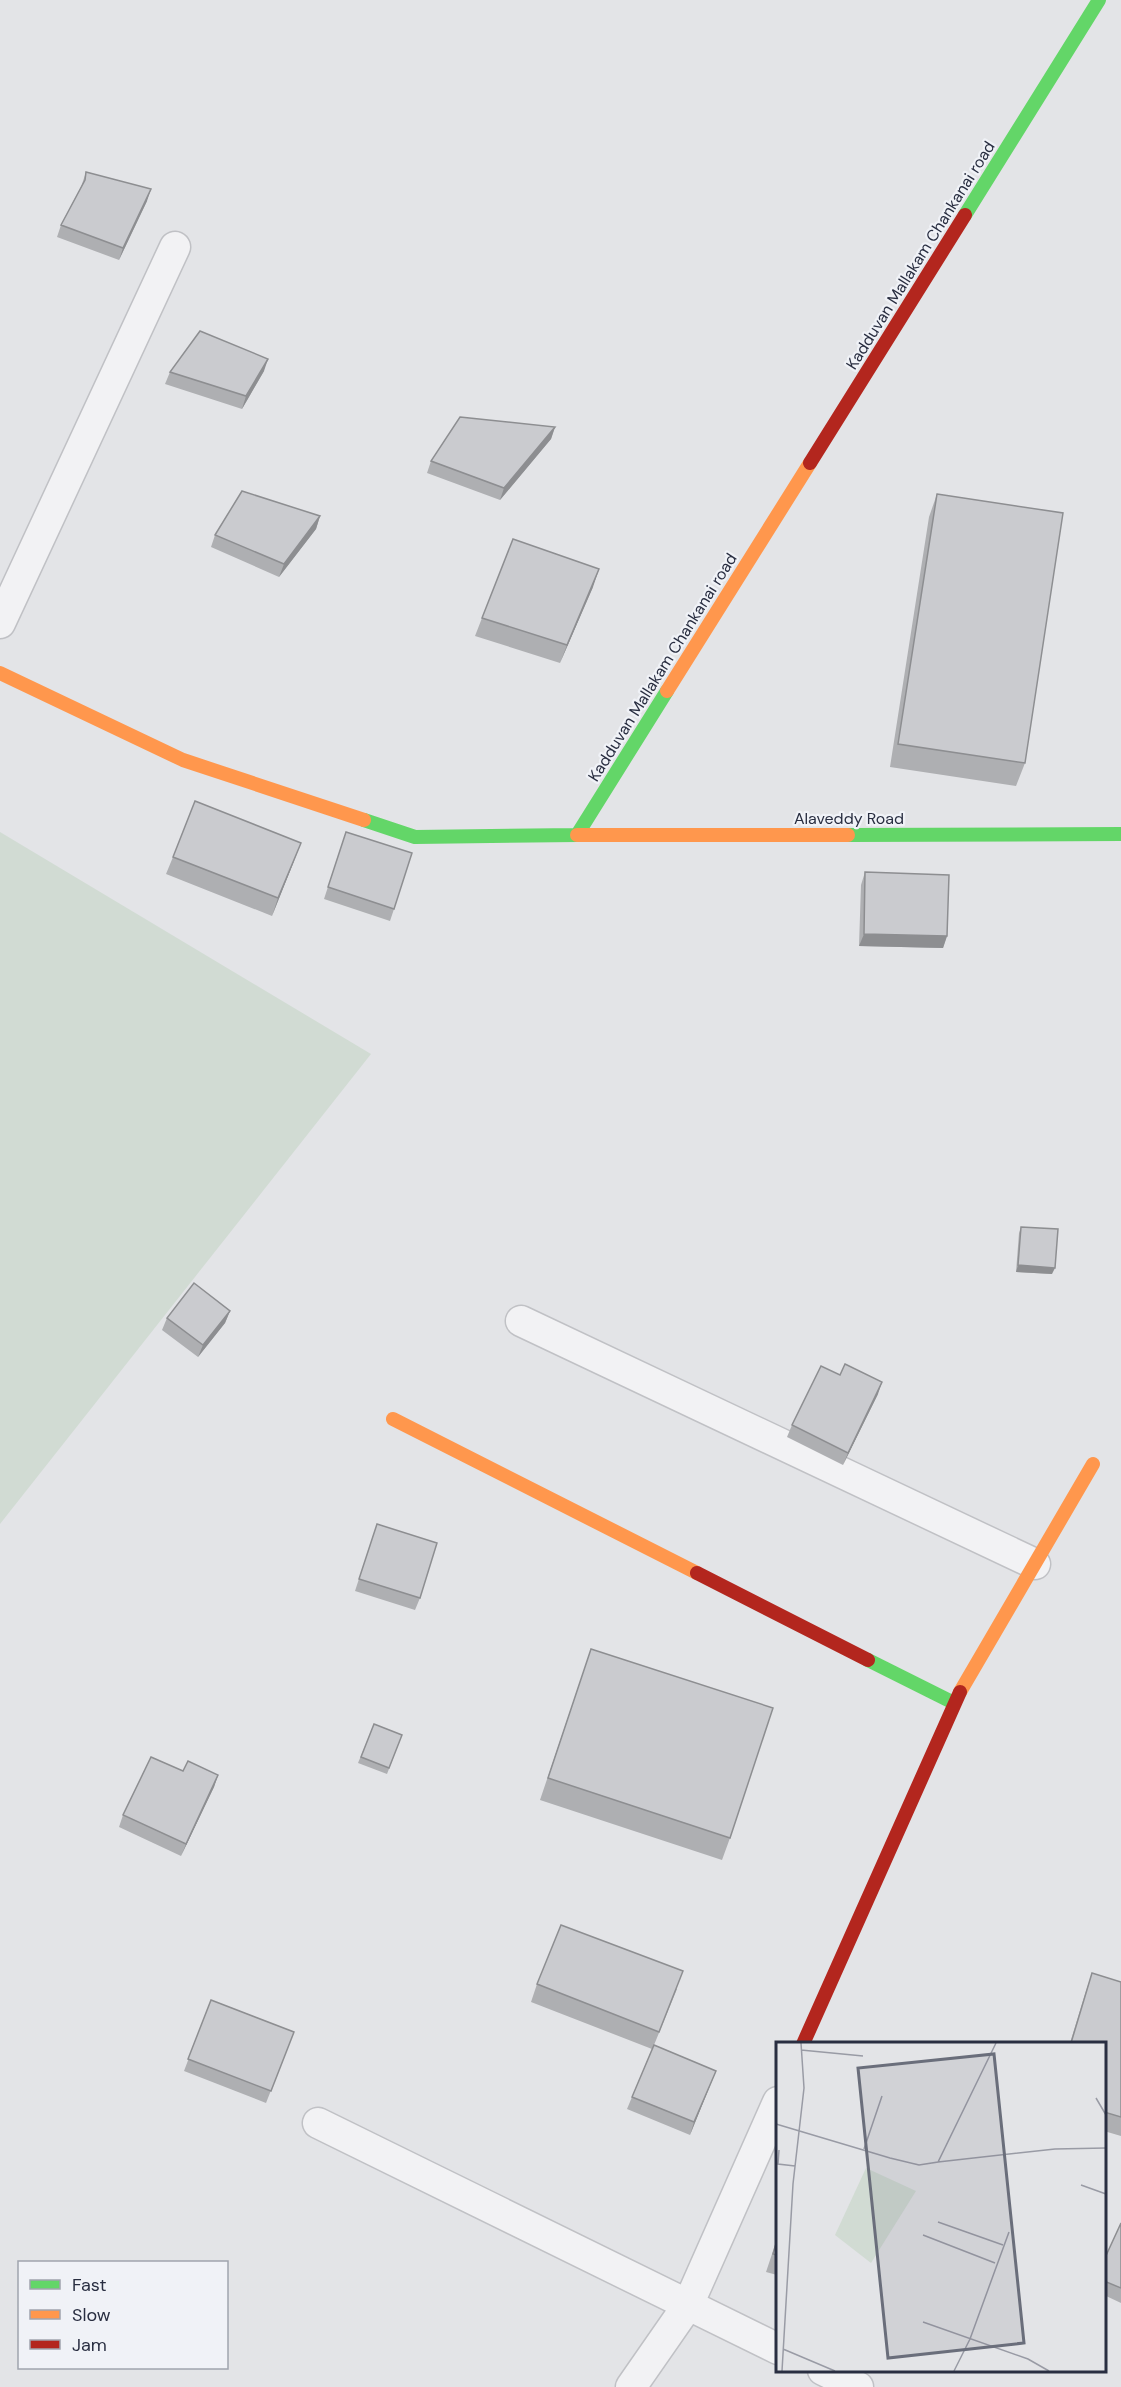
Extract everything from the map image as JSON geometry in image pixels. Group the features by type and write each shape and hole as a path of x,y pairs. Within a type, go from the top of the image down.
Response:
{"street":[{"path":"1072,42 1085,0"},
{"name":"Kadduvan Mallakam Chankanai road","path":"577,835 1099,0"},
{"path":"0,623 175,248"},
{"path":"0,673 183,760 415,837 577,835"},
{"name":"Alaveddy Road","path":"577,835 1121,834"},
{"path":"521,1321 1035,1564"},
{"path":"393,1419 954,1702"},
{"path":"803,2042 954,1702 1093,1464"},
{"path":"631,2387 688,2305 776,2104"},
{"path":"318,2123 776,2349"},
{"path":"827,2372 858,2387"}],"shaded area":[{"path":"0,832 371,1054 0,1524"}],"building":[{"path":"86,172 151,189 123,248 61,225 85,180"},
{"path":"200,331 268,359 246,396 170,372"},
{"path":"460,417 555,427 504,488 431,461"},
{"path":"242,491 320,516 284,564 215,535"},
{"path":"937,494 1063,513 1025,763 898,744"},
{"path":"513,539 599,569 567,645 482,618"},
{"path":"195,801 301,843 278,898 173,857"},
{"path":"346,832 412,853 394,909 328,887"},
{"path":"865,872 949,875 947,936 864,934"},
{"path":"1021,1227 1058,1229 1055,1268 1018,1265"},
{"path":"194,1283 230,1311 203,1345 167,1318"},
{"path":"845,1364 882,1382 848,1453 792,1425 821,1366 840,1375"},
{"path":"377,1524 437,1543 420,1598 359,1579"},
{"path":"591,1649 773,1708 730,1838 548,1778"},
{"path":"374,1724 402,1735 389,1768 361,1757"},
{"path":"151,1757 183,1771 188,1761 218,1775 186,1844 123,1815"},
{"path":"561,1925 683,1971 659,2032 537,1984"},
{"path":"1092,1973 1121,1982 1121,2117 1106,2113 1106,2042 1071,2042"},
{"path":"211,2000 294,2032 271,2091 188,2059"},
{"path":"654,2045 716,2071 694,2122 632,2097"},
{"path":"1121,2223 1121,2288 1106,2282 1106,2256"}],"traffic: fast":[{"path":"965,215 1099,0"},
{"path":"364,820 415,837 577,835 667,691"},
{"path":"848,835 1121,834"},
{"path":"868,1660 954,1703"}],"traffic: slow":[{"path":"667,691 810,463"},
{"path":"0,673 183,760 364,820"},
{"path":"577,835 848,835"},
{"path":"393,1419 697,1573"},
{"path":"960,1692 1093,1464"}],"traffic: jam":[{"path":"810,463 965,215"},
{"path":"697,1573 868,1660"},
{"path":"804,2042 960,1692"}]}
